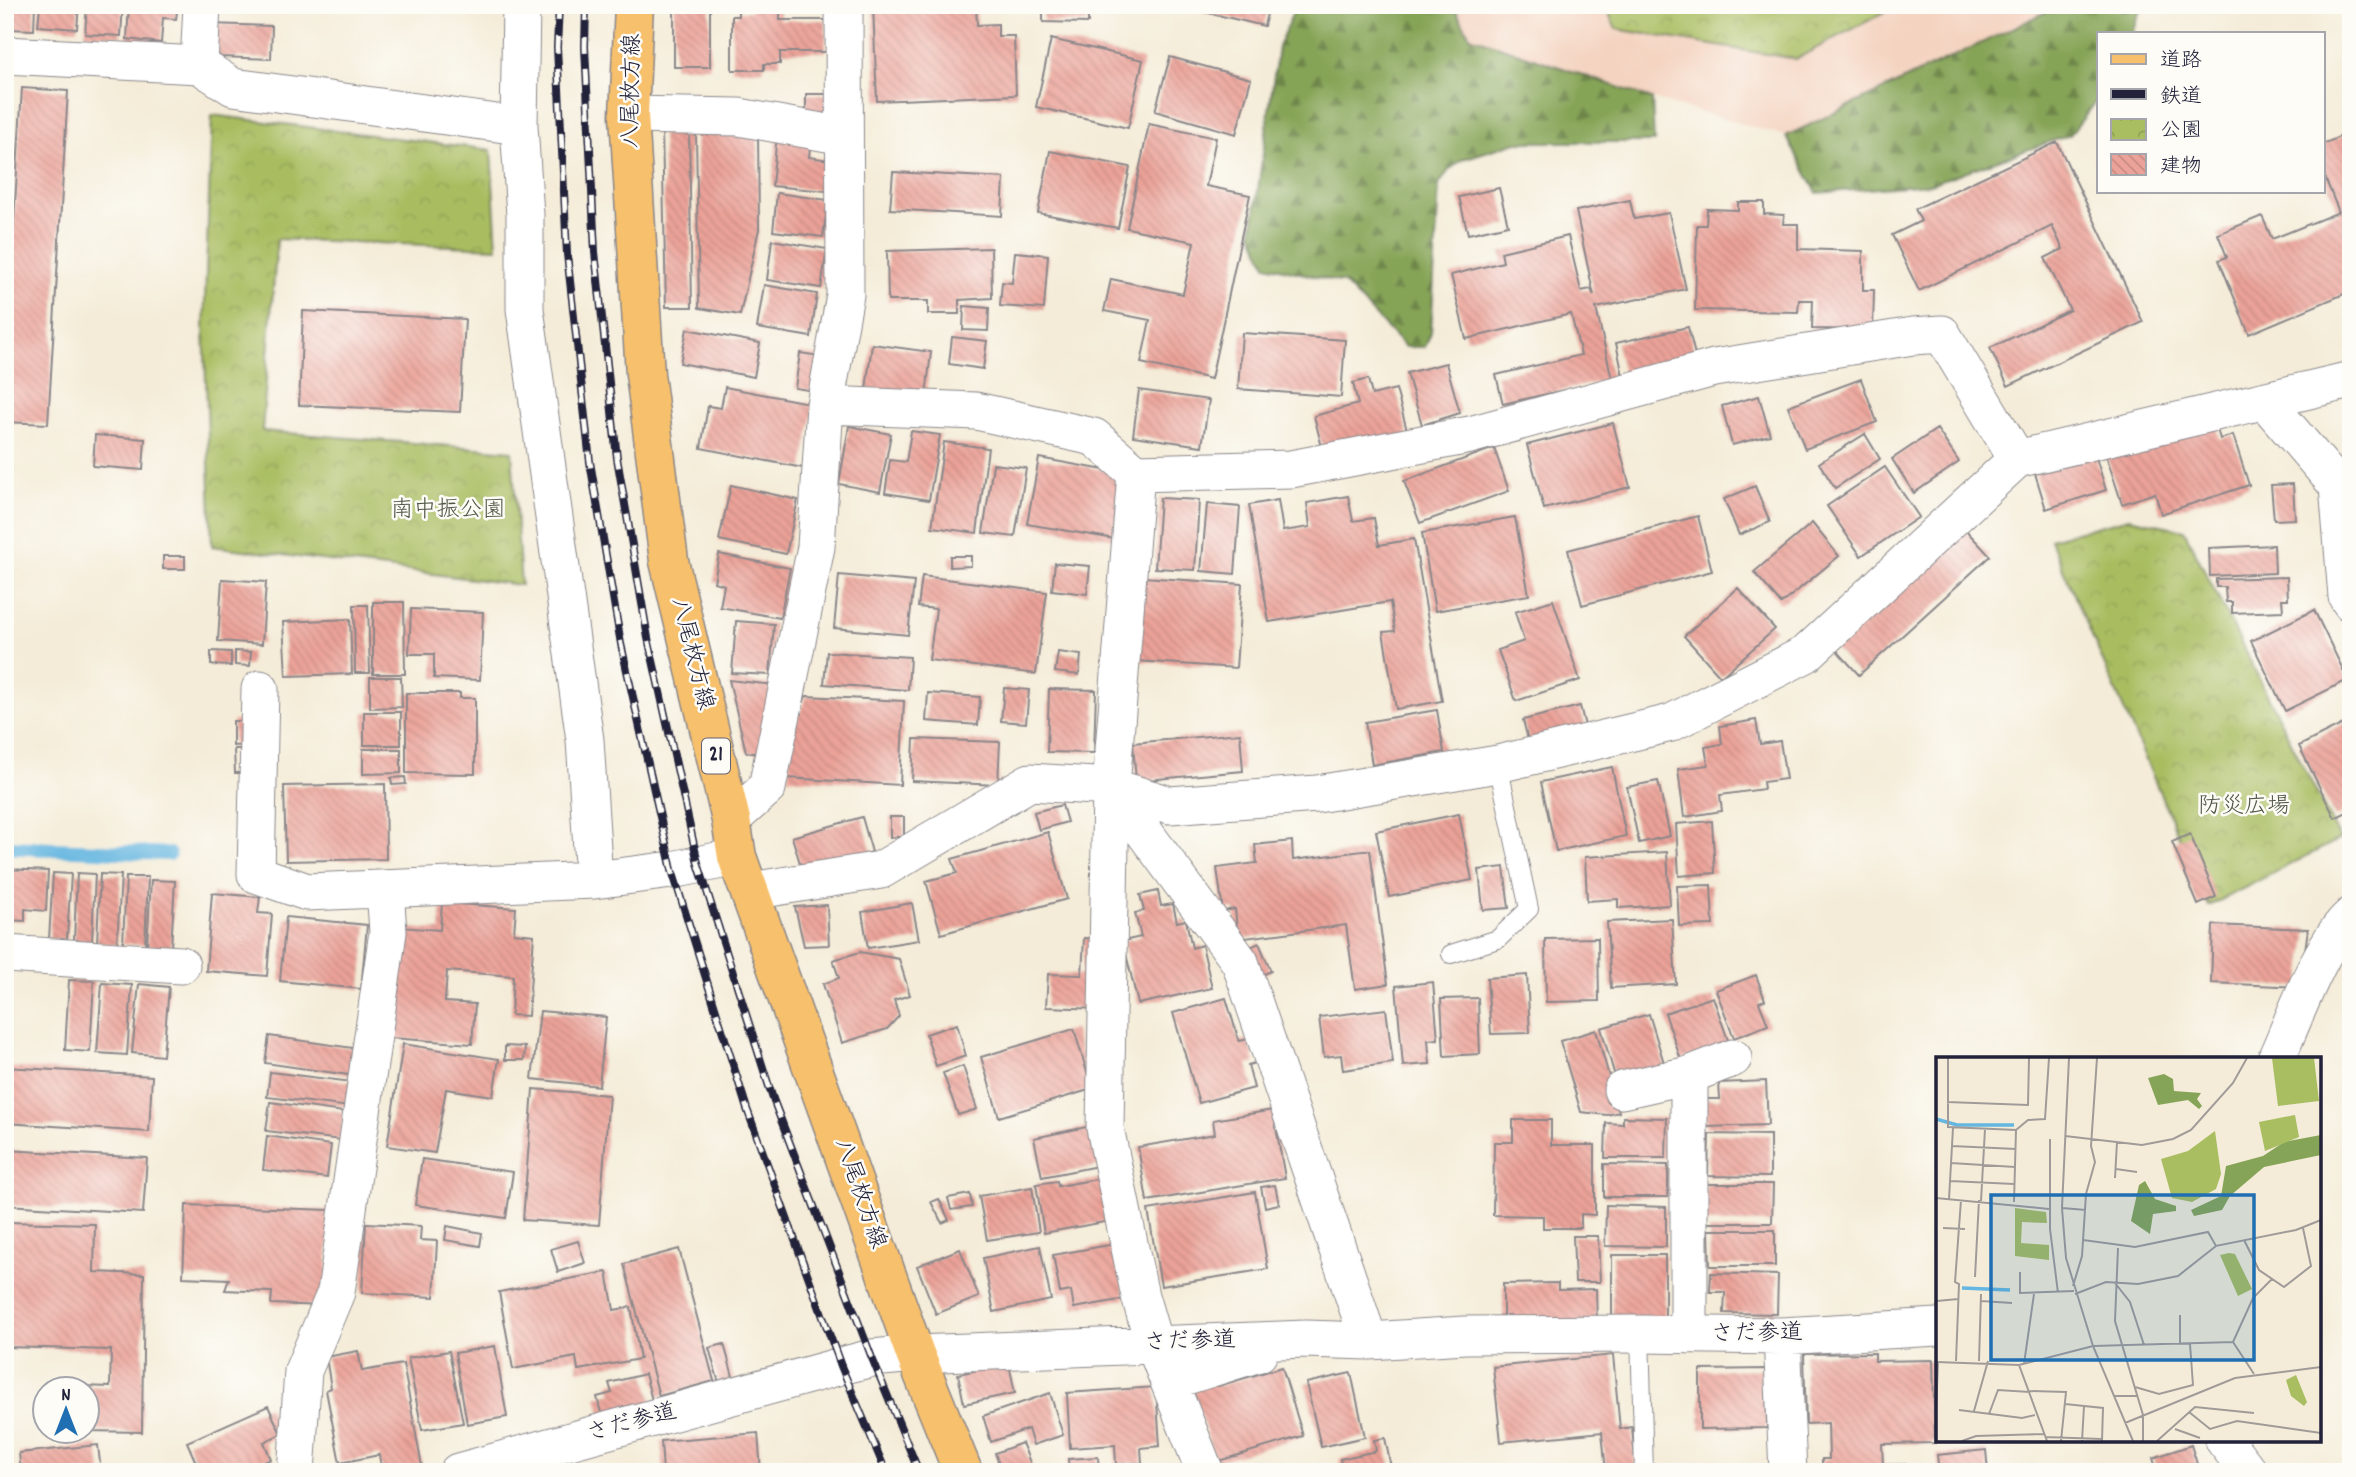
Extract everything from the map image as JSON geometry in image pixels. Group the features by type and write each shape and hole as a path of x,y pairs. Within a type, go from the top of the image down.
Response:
{"main road":[{"name":"八尾枚方線","path":"634,5 629,115 645,374 669,561 744,874 915,1354 963,1472"}],"street":[{"path":"199,65 201,5"},
{"path":"521,5 520,126 525,309 585,740 594,880"},
{"path":"731,820 767,788 816,547 825,405 845,295 844,5"},
{"path":"5,55 199,65 233,87 520,126"},
{"path":"629,115 739,117 844,136"},
{"path":"825,405 976,411 1094,437 1136,473 1291,469 1470,435 1714,368 1913,336 1942,334 2017,459"},
{"path":"260,689 256,874 307,892 594,880 672,870 744,874 881,870 1030,782 1111,787 1170,805 1317,794 1498,764 1671,723 1806,654 2017,459 2351,380"},
{"path":"2266,402 2338,486 2347,597 2351,603"},
{"path":"1136,473 1111,787 1105,1128 1140,1296 1154,1344 1205,1472"},
{"path":"1111,787 1240,961 1369,1341"},
{"path":"296,1472 303,1371 336,1292 388,932 385,889"},
{"path":"2277,1057 2322,958 2342,924 2351,916"},
{"path":"5,954 181,965"},
{"path":"1622,1090 1689,1075 1733,1058"},
{"path":"1689,1075 1689,1335"},
{"name":"さだ参道","path":"458,1472 872,1358 915,1354 1305,1339 1369,1341 1465,1335 1782,1336 1936,1327"},
{"path":"1782,1336 1788,1472"},
{"path":"1170,1381 1305,1339"},
{"path":"2226,1442 2249,1472"}],"lane":[{"path":"1451,954 1498,939 1529,909 1498,764"},
{"path":"1640,1334 1644,1472"}],"shaded area":[{"path":"1453,5 2061,5 1786,136 1652,99 1470,36"}],"green space":[{"path":"1296,5 1453,5 1470,36 1652,99 1654,142 1517,142 1463,159 1449,170 1439,185 1431,332 1425,347 1405,347 1344,283 1266,265 1252,232 1278,47"},
{"path":"1605,5 1898,5 1796,59 1616,29"},
{"path":"2061,5 2149,5 2139,13 2132,32 2097,32 2097,101 2070,135 1930,184 1817,193 1786,136"},
{"name":"南中振公園","path":"212,115 491,150 497,248 277,239 262,431 512,451 521,585 212,546 204,327"},
{"name":"防災広場","path":"2129,518 2184,530 2340,839 2209,906 2050,539"}],"building":[{"path":"9,5 35,5 34,30 7,29"},
{"path":"40,5 79,5 77,29 38,26"},
{"path":"87,5 123,5 121,36 85,34"},
{"path":"129,5 178,5 176,19 163,18 161,43 127,39"},
{"path":"674,5 710,5 710,67 674,67"},
{"path":"750,5 780,5 780,20 826,20 826,52 780,52 780,64 764,64 764,70 732,70 732,16 738,16 738,11 750,11"},
{"path":"976,5 977,25 998,24 998,36 1014,36 1016,95 877,101 873,6"},
{"path":"1043,5 1088,5 1088,23 1043,22"},
{"path":"1193,5 1269,5 1264,26 1192,9"},
{"path":"209,24 272,26 271,59 221,57 209,46"},
{"path":"1051,39 1143,60 1128,128 1036,107"},
{"path":"1170,57 1251,79 1236,134 1155,111"},
{"path":"22,88 68,91 48,424 5,422 5,368"},
{"path":"806,94 827,94 827,114 806,113"},
{"path":"1149,124 1216,138 1206,186 1250,195 1211,379 1141,363 1150,320 1104,311 1111,279 1183,294 1194,242 1127,228"},
{"path":"662,130 689,130 692,307 666,307"},
{"path":"2351,132 2351,291 2249,334 2219,260 2227,257 2218,234 2262,216 2272,239 2339,212 2324,175 2324,144"},
{"path":"758,133 759,229 740,315 699,308 696,134"},
{"path":"777,134 811,137 809,157 829,160 826,191 772,186"},
{"path":"2057,142 2143,322 2008,386 1990,348 2070,310 2045,258 2063,249 2052,226 1919,291 1892,235 1921,221 1915,209"},
{"path":"1050,151 1130,167 1118,228 1038,213"},
{"path":"893,172 1004,178 1002,216 890,209"},
{"path":"1499,188 1508,225 1468,234 1459,197"},
{"path":"777,193 828,200 823,237 773,231"},
{"path":"1630,200 1634,219 1669,213 1686,289 1596,308 1612,379 1503,404 1496,375 1581,355 1571,314 1466,339 1451,275 1503,262 1501,252 1568,236 1581,291 1591,289 1594,296 1576,211"},
{"path":"1738,202 1764,202 1764,214 1784,215 1783,224 1798,224 1798,249 1863,251 1863,290 1874,290 1873,330 1812,329 1813,300 1799,300 1798,312 1695,310 1697,225 1706,225 1707,209 1738,210"},
{"path":"772,240 827,249 821,288 767,280"},
{"path":"991,248 992,298 959,300 959,314 928,314 928,301 888,301 887,251"},
{"path":"1015,252 1048,255 1044,309 1000,306 1002,282 1012,283"},
{"path":"764,285 817,294 811,337 757,328"},
{"path":"964,306 989,308 988,331 963,330"},
{"path":"303,311 465,319 460,412 299,405"},
{"path":"1688,327 1696,359 1623,376 1616,343"},
{"path":"687,329 760,343 754,377 680,363"},
{"path":"1242,333 1345,340 1341,397 1238,389"},
{"path":"952,337 987,341 983,369 949,364"},
{"path":"872,344 931,352 926,396 866,389"},
{"path":"800,353 827,357 821,392 795,388"},
{"path":"1446,363 1460,413 1422,425 1407,373"},
{"path":"1368,379 1372,395 1396,389 1409,438 1324,455 1314,416 1358,404 1353,383"},
{"path":"1861,379 1877,422 1805,449 1788,406"},
{"path":"725,387 814,404 803,468 701,448 708,406 721,408"},
{"path":"1139,390 1209,400 1202,446 1133,436"},
{"path":"1759,396 1770,435 1732,445 1722,406"},
{"path":"2214,420 2220,439 2233,435 2249,485 2161,514 2155,493 2122,504 2106,455"},
{"path":"1613,423 1630,487 1544,509 1527,445"},
{"path":"849,426 891,434 880,492 839,484"},
{"path":"1937,429 1959,462 1914,493 1892,459"},
{"path":"911,431 940,435 929,500 885,493 890,460 906,462"},
{"path":"1865,434 1880,459 1835,488 1819,463"},
{"path":"95,435 145,439 143,470 93,466"},
{"path":"944,442 988,448 977,533 932,527"},
{"path":"1494,448 1509,491 1420,523 1404,481"},
{"path":"2094,451 2106,490 2046,509 2034,470"},
{"path":"1039,458 1126,474 1115,539 1027,524"},
{"path":"993,464 1026,468 1015,537 983,533"},
{"path":"1885,467 1919,517 1861,556 1827,506"},
{"path":"2293,484 2295,519 2274,520 2271,485"},
{"path":"731,485 798,500 786,554 719,540"},
{"path":"1755,486 1770,522 1739,535 1724,499"},
{"path":"1348,496 1353,521 1374,518 1379,545 1414,539 1442,701 1396,709 1383,632 1395,631 1390,602 1269,622 1249,505 1278,500 1283,531 1310,527 1307,503"},
{"path":"1160,498 1199,500 1195,570 1155,568"},
{"path":"1207,504 1240,507 1235,574 1201,571"},
{"path":"1698,516 1712,571 1582,605 1568,550"},
{"path":"1515,517 1529,595 1435,611 1422,533"},
{"path":"1812,523 1839,556 1781,604 1754,572"},
{"path":"1962,526 1990,556 1859,675 1832,645"},
{"path":"2274,545 2275,573 2210,576 2209,548"},
{"path":"719,554 790,568 780,618 720,607 724,585 714,582"},
{"path":"163,556 185,556 185,569 163,569"},
{"path":"950,556 971,556 971,566 950,567"},
{"path":"1055,563 1090,566 1087,594 1052,590"},
{"path":"839,575 914,582 908,635 834,628"},
{"path":"922,576 1047,592 1036,674 929,660 936,609 918,607"},
{"path":"1143,577 1242,584 1236,668 1137,661"},
{"path":"2287,577 2288,599 2282,599 2283,611 2232,613 2232,602 2226,602 2225,587 2216,587 2216,579"},
{"path":"222,579 266,582 262,644 218,641"},
{"path":"1738,588 1775,629 1721,677 1684,636"},
{"path":"1553,600 1580,680 1516,701 1498,650 1524,641 1515,612"},
{"path":"373,602 404,602 405,674 373,674"},
{"path":"354,605 368,605 370,673 355,673"},
{"path":"411,609 483,612 480,680 434,678 434,654 409,654"},
{"path":"2314,610 2348,680 2285,711 2251,641"},
{"path":"350,619 352,674 286,676 283,622"},
{"path":"736,621 774,624 770,675 732,673"},
{"path":"211,651 231,652 231,666 211,665"},
{"path":"235,651 251,652 250,666 235,665"},
{"path":"827,652 910,657 908,690 824,684"},
{"path":"1058,652 1081,655 1079,675 1055,672"},
{"path":"370,677 401,677 402,707 370,708"},
{"path":"729,680 775,685 768,755 746,752"},
{"path":"1004,688 1029,690 1026,723 1001,721"},
{"path":"1049,689 1096,690 1094,753 1047,752"},
{"path":"406,693 460,693 460,698 475,698 475,774 406,773"},
{"path":"928,693 980,697 978,725 926,721"},
{"path":"806,696 904,701 900,785 788,778 791,734"},
{"path":"1580,706 1585,726 1528,740 1523,720"},
{"path":"1437,710 1444,752 1372,765 1365,722"},
{"path":"364,712 401,712 401,745 364,745"},
{"path":"1756,720 1760,744 1780,741 1786,779 1763,782 1764,789 1720,795 1722,811 1684,817 1678,769 1708,765 1705,747 1722,744 1720,726"},
{"path":"2351,720 2351,810 2335,818 2299,746"},
{"path":"233,721 249,721 250,745 233,746"},
{"path":"1240,733 1243,771 1136,781 1133,743"},
{"path":"914,739 1000,742 998,785 912,781"},
{"path":"234,749 248,749 248,773 235,773"},
{"path":"363,749 401,749 401,773 363,774"},
{"path":"1612,767 1626,836 1556,851 1541,782"},
{"path":"405,777 406,784 392,785 391,778"},
{"path":"1658,781 1670,836 1639,843 1627,787"},
{"path":"385,784 386,859 286,861 284,786"},
{"path":"1062,805 1067,822 1039,830 1034,812"},
{"path":"1459,814 1472,880 1389,897 1376,831"},
{"path":"862,817 872,852 803,873 792,837"},
{"path":"890,817 904,817 904,837 890,837"},
{"path":"1712,821 1715,873 1679,876 1676,824"},
{"path":"1048,832 1067,899 941,934 926,881 957,873 952,859"},
{"path":"2190,834 2216,897 2198,905 2172,842"},
{"path":"1292,841 1293,860 1370,850 1388,984 1355,989 1346,925 1238,939 1235,909 1223,911 1217,868 1257,863 1255,845"},
{"path":"1667,852 1670,905 1618,908 1618,899 1587,901 1585,857"},
{"path":"1504,867 1509,908 1483,910 1479,870"},
{"path":"5,869 48,871 46,911 25,909 25,921 5,920"},
{"path":"53,873 71,874 67,939 49,939"},
{"path":"77,873 95,874 92,941 74,940"},
{"path":"100,874 121,875 117,945 97,943"},
{"path":"126,877 148,877 145,945 123,944"},
{"path":"151,880 175,881 171,948 147,946"},
{"path":"1711,885 1713,925 1679,926 1677,886"},
{"path":"1158,891 1161,906 1173,904 1177,922 1186,920 1192,948 1202,945 1212,988 1138,1004 1123,941 1141,937 1135,913 1144,911 1140,895"},
{"path":"212,893 260,897 258,913 272,914 267,976 206,971"},
{"path":"442,903 516,908 514,933 534,935 528,1016 511,1015 513,976 447,971 445,1002 475,1004 472,1044 391,1038 399,927 440,930"},
{"path":"912,903 919,940 868,948 862,912"},
{"path":"827,905 829,945 804,946 795,907"},
{"path":"286,917 367,925 361,989 280,981"},
{"path":"1672,919 1676,984 1611,988 1607,922"},
{"path":"2213,925 2308,929 2300,987 2211,983"},
{"path":"1084,938 1103,939 1101,1009 1046,1007 1048,974 1082,975"},
{"path":"1598,938 1599,1001 1546,1002 1545,939"},
{"path":"1259,943 1271,971 1256,978 1242,951"},
{"path":"860,952 899,959 910,995 894,1000 899,1016 887,1029 842,1043 823,984 839,978 833,960"},
{"path":"1527,975 1530,1033 1491,1034 1487,978"},
{"path":"1756,975 1765,1000 1759,1002 1768,1025 1734,1038 1716,990"},
{"path":"69,980 94,981 90,1052 65,1050"},
{"path":"1433,982 1438,1039 1428,1040 1430,1064 1403,1066 1396,986"},
{"path":"102,983 132,985 127,1055 97,1053"},
{"path":"139,984 169,987 163,1056 132,1053"},
{"path":"1713,997 1729,1043 1681,1060 1665,1013"},
{"path":"1226,998 1239,1041 1249,1039 1255,1063 1248,1065 1254,1088 1199,1103 1173,1013"},
{"path":"1478,998 1480,1054 1444,1056 1441,999"},
{"path":"1386,1009 1393,1063 1343,1070 1341,1055 1324,1057 1319,1017"},
{"path":"540,1011 606,1017 599,1086 532,1079"},
{"path":"1649,1014 1665,1066 1616,1080 1601,1028"},
{"path":"957,1024 966,1056 936,1066 926,1034"},
{"path":"1074,1029 1092,1089 999,1117 981,1057"},
{"path":"1596,1030 1619,1112 1607,1115 1581,1112 1560,1041"},
{"path":"269,1036 360,1049 356,1076 265,1063"},
{"path":"403,1044 499,1059 493,1096 446,1089 435,1153 387,1146"},
{"path":"505,1046 525,1047 524,1060 505,1060"},
{"path":"963,1066 977,1109 958,1115 943,1073"},
{"path":"5,1067 152,1076 149,1132 5,1123"},
{"path":"270,1072 353,1082 350,1107 267,1097"},
{"path":"1766,1081 1768,1125 1706,1127 1705,1099 1720,1099 1719,1083"},
{"path":"533,1089 609,1095 599,1225 523,1220"},
{"path":"270,1102 344,1112 341,1140 266,1131"},
{"path":"1273,1110 1285,1178 1147,1201 1138,1147 1215,1134 1213,1120"},
{"path":"1623,1117 1667,1118 1666,1158 1605,1158 1606,1123 1623,1124"},
{"path":"1513,1120 1551,1120 1551,1145 1595,1145 1595,1215 1581,1214 1581,1228 1543,1228 1543,1216 1493,1215 1494,1142 1513,1142"},
{"path":"1096,1125 1103,1165 1042,1177 1034,1138"},
{"path":"1709,1134 1770,1135 1770,1177 1708,1176"},
{"path":"267,1136 331,1145 327,1178 263,1170"},
{"path":"6,1150 147,1158 143,1213 5,1205"},
{"path":"422,1159 513,1172 506,1218 415,1205"},
{"path":"1604,1164 1668,1165 1668,1197 1604,1197"},
{"path":"1103,1178 1110,1221 1044,1233 1036,1184 1057,1181 1058,1186"},
{"path":"1706,1184 1773,1184 1772,1223 1705,1223"},
{"path":"1275,1185 1279,1204 1265,1207 1261,1187"},
{"path":"1032,1187 1039,1232 987,1240 979,1196"},
{"path":"1255,1192 1268,1269 1161,1286 1148,1210"},
{"path":"970,1194 972,1207 951,1210 948,1198"},
{"path":"939,1199 949,1220 942,1223 931,1202"},
{"path":"186,1205 330,1210 326,1306 271,1304 272,1292 225,1290 229,1279 183,1277"},
{"path":"1606,1205 1666,1207 1666,1247 1605,1246"},
{"path":"5,1222 95,1224 94,1272 144,1274 142,1432 102,1431 102,1387 110,1387 111,1350 7,1347"},
{"path":"366,1223 421,1226 420,1240 437,1241 434,1297 362,1293"},
{"path":"447,1226 482,1233 480,1246 445,1240"},
{"path":"1709,1230 1775,1230 1775,1266 1710,1266"},
{"path":"1573,1236 1598,1236 1600,1282 1575,1282"},
{"path":"578,1241 585,1263 558,1272 551,1249"},
{"path":"1115,1244 1125,1299 1074,1308 1071,1291 1060,1293 1053,1255"},
{"path":"1040,1246 1051,1300 994,1312 983,1258"},
{"path":"679,1249 714,1381 659,1396 624,1264"},
{"path":"960,1249 979,1297 936,1314 917,1266"},
{"path":"1612,1255 1665,1255 1665,1318 1612,1318"},
{"path":"607,1272 614,1310 631,1307 640,1359 578,1370 576,1357 513,1369 499,1292"},
{"path":"1711,1273 1778,1275 1777,1314 1724,1313 1725,1292 1710,1292"},
{"path":"1558,1283 1558,1290 1596,1289 1597,1322 1503,1325 1503,1284"},
{"path":"724,1344 734,1380 719,1383 709,1348"},
{"path":"495,1346 507,1417 467,1424 455,1353"},
{"path":"358,1351 362,1371 403,1364 423,1472 382,1472 379,1455 340,1463 326,1390 331,1388 326,1357"},
{"path":"449,1351 463,1423 422,1430 408,1358"},
{"path":"1875,1353 1875,1361 1933,1360 1935,1443 1882,1444 1883,1465 1911,1464 1911,1472 1822,1472 1822,1459 1829,1459 1828,1423 1806,1424 1804,1354"},
{"path":"1613,1355 1620,1429 1632,1427 1636,1472 1606,1472 1602,1432 1501,1442 1493,1367"},
{"path":"1009,1364 1015,1393 964,1404 958,1374"},
{"path":"1282,1367 1303,1436 1215,1462 1192,1386 1216,1379 1218,1386"},
{"path":"1766,1369 1767,1428 1700,1429 1700,1370"},
{"path":"1351,1373 1365,1437 1321,1447 1306,1383"},
{"path":"645,1374 653,1404 602,1417 597,1397 612,1393 609,1383"},
{"path":"1156,1387 1160,1446 1141,1448 1142,1463 1116,1465 1115,1445 1070,1448 1067,1393"},
{"path":"1050,1393 1063,1435 1033,1445 1028,1429 991,1442 983,1416"},
{"path":"268,1406 281,1434 264,1442 271,1459 260,1464 264,1472 200,1472 187,1442"},
{"path":"758,1433 761,1472 663,1472 661,1441"},
{"path":"1385,1438 1392,1472 1343,1472 1340,1459 1376,1451 1374,1440"},
{"path":"1022,1443 1034,1472 1002,1472 995,1453"},
{"path":"2191,1445 2198,1467 2184,1472 2157,1472 2153,1458"},
{"path":"98,1446 101,1472 21,1472 19,1453"},
{"path":"1986,1450 1988,1472 1939,1472 1937,1455"},
{"path":"1098,1457 1099,1472 1069,1472 1068,1459"}],"waterway":[{"path":"5,847 169,854"}],"railway":[{"path":"559,5 557,47 567,254 590,462 621,644 672,870 747,1109 841,1366 886,1472"},
{"path":"586,5 585,47 595,252 617,458 648,638 698,863 773,1099 872,1358 919,1472"}]}
